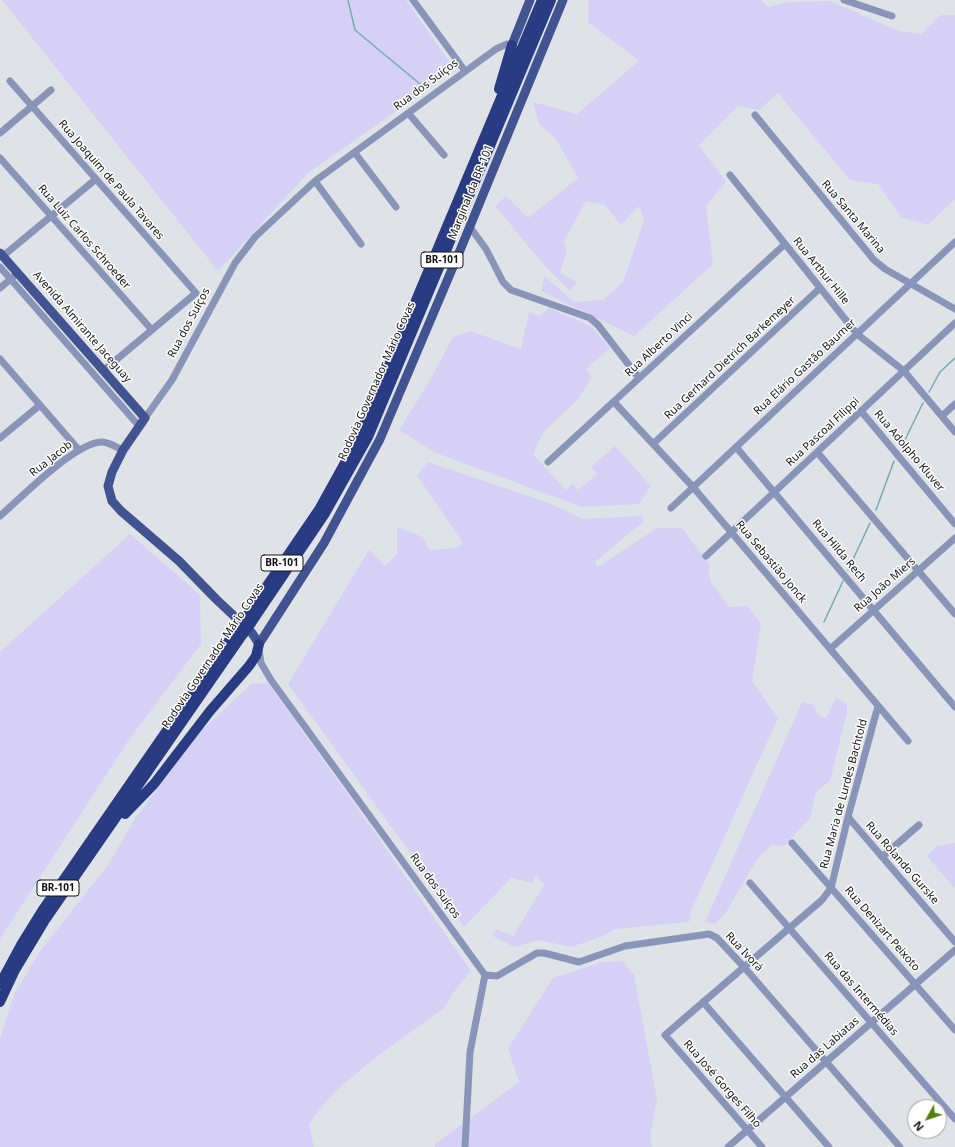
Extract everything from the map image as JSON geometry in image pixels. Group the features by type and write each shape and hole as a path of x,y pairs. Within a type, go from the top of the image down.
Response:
{"highway":[{"name":"Rodovia Governador Mário Covas","path":"248,621 320,508 357,441 542,0"},
{"name":"Rodovia Governador Mário Covas","path":"0,984 21,945 44,908 324,515 368,437 550,0"},
{"path":"487,134 512,45"},
{"name":"Rodovia Governador Mário Covas","path":"0,1002 15,970 36,934 105,834 240,632"},
{"path":"105,834 154,784 210,710 249,666 256,656 259,644"}],"main road":[{"path":"512,45 530,0"},
{"name":"Marginal da BR-101","path":"259,644 314,561 371,458 395,406 564,0"},
{"name":"Avenida Almirante Jaceguay","path":"1,254 14,276 104,370 145,418"},
{"name":"Rua dos Suíços","path":"145,418 123,450 109,481 108,491 112,501 121,512 179,561 252,633 259,644"}],"street":[{"path":"413,0 465,71"},
{"path":"844,0 892,16"},
{"name":"Rua dos Suíços","path":"145,418 172,380 240,255 255,237 315,181 409,114 496,49 502,46 512,45"},
{"name":"Rua Joaquim de Paula Tavares","path":"10,81 196,293 152,330"},
{"path":"0,133 51,90"},
{"path":"409,114 444,155"},
{"name":"Rua Santa Marina","path":"755,115 869,255 885,269 955,309"},
{"path":"355,153 396,207"},
{"name":"Rua Luiz Carlos Schroeder","path":"0,158 152,330"},
{"name":"Rua Arthur Hille","path":"730,175 857,334 904,371 955,432"},
{"path":"1,254 96,179"},
{"path":"315,181 361,244"},
{"path":"470,227 486,249 503,282 511,290 590,318 598,325 640,378"},
{"name":"Rua Elário Gastão Baumer","path":"670,508 955,242"},
{"name":"Rua Alberto Vinci","path":"548,462 785,244"},
{"name":"Avenida Almirante Jaceguay","path":"0,267 14,276 139,426"},
{"path":"0,288 14,276"},
{"name":"Rua Gerhard Dietrich Barkemeyer","path":"654,443 820,288"},
{"name":"Rua Pascoal Filippi","path":"706,556 955,323"},
{"path":"104,370 152,330"},
{"path":"0,359 79,450"},
{"name":"Rua Sebastião Jonck","path":"614,402 654,443 693,487 908,741"},
{"path":"942,416 955,404"},
{"path":"0,438 40,405"},
{"name":"Rua Adolpho Kluver","path":"861,411 955,524"},
{"name":"Rua Jacob","path":"0,516 51,471 79,450 102,442 123,450"},
{"name":"Rua Hilda Rech","path":"736,447 954,702"},
{"path":"817,452 955,614"},
{"name":"Rua João Miers","path":"830,649 955,538"},
{"name":"Rua dos Suíços","path":"259,644 260,657 264,669 485,975"},
{"path":"249,666 264,669"},
{"name":"Rua Maria de Lurdes Bachtold","path":"831,888 848,817 878,706"},
{"name":"Rua Rolando Gurske","path":"848,817 955,942"},
{"path":"882,857 919,825"},
{"name":"Rua Denizart Peixoto","path":"792,843 955,1030"},
{"name":"Rua das Intermédias","path":"750,883 955,1120"},
{"path":"829,1147 703,1002 822,900 831,888"},
{"name":"Rua Ivorá","path":"485,975 497,976 537,953 544,953 579,962 625,946 709,934 717,938 744,967 900,1147"},
{"name":"Rua das Labiatas","path":"728,1147 955,950"},
{"path":"466,1147 470,1052 485,975"},
{"name":"Rua José Gorges Filho","path":"703,1002 665,1035 762,1147"}],"shaded area":[{"path":"2,0 406,0 455,70 308,173 218,271"},
{"path":"589,0 761,0 768,7 790,2 830,1 899,31 921,34 941,15 955,15 955,199 928,225 901,217 878,184 850,180 778,93 759,110 738,106 699,145 726,182 706,206 713,264 634,336 541,291 544,276 574,302 603,300 623,282 644,220 639,206 621,225 605,205 586,201 564,241 567,250 560,273 577,282 570,291 544,265 495,206 506,196 528,218 578,178 555,138 539,124 533,102 577,114 639,61 588,22"},
{"path":"549,308 591,326 610,348 586,369 592,377 578,399 543,433 533,454 566,490 573,483 578,490 597,474 591,467 615,446 651,486 639,504 582,507 436,453 399,430 429,382 453,337 470,331 521,349 529,312 539,316"},
{"path":"428,462 549,503 583,519 642,516 644,521 595,562 598,567 657,528 682,528 709,564 710,581 729,607 748,606 761,624 752,681 778,718 691,911 689,922 615,929 604,936 571,947 539,940 514,947 493,936 496,929 513,936 544,885 536,875 533,883 511,878 464,927 288,684 369,550 385,566 397,554 397,527 423,537 429,550 456,548 463,543 417,475"},
{"path":"130,534 200,595 201,644 128,741 0,939 0,652"},
{"path":"268,683 359,810 471,971 453,993 444,1008 371,1061 336,1091 321,1107 309,1124 314,1147 0,1147 0,1039 14,994 41,950 108,865 136,817 200,732 251,684"},
{"path":"836,698 847,704 847,712 830,781 816,792 810,818 784,846 772,845 758,858 725,914 715,924 705,922 802,702 814,705 817,714 826,718"},
{"path":"955,843 955,889 927,856 937,846"},
{"path":"622,961 634,975 657,1099 650,1137 652,1147 435,1147 435,1144 519,1082 508,1048 553,978 602,962"}],"waterway":[{"path":"348,0 355,30 420,84"},
{"path":"929,392 940,372 955,358"},
{"path":"902,446 923,403"},
{"path":"876,510 894,461"},
{"path":"848,570 870,523"},
{"path":"824,622 843,581"}]}
